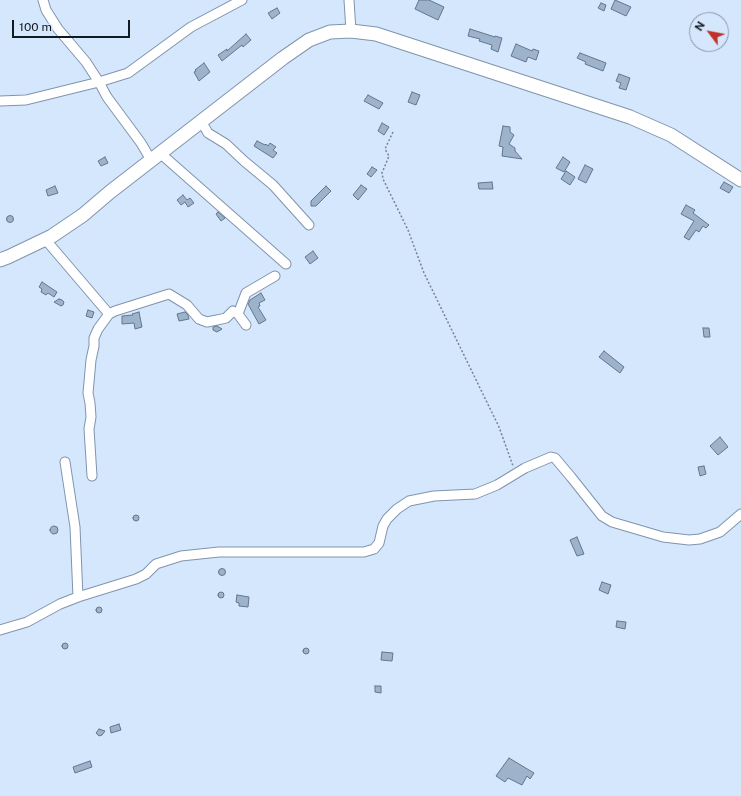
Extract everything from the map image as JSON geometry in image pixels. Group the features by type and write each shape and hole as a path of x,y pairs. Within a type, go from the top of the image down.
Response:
{"street":[{"path":"43,0 46,10 58,29 86,62 107,97 141,143 155,157 286,264"},
{"path":"0,100 26,100 99,82 128,72 191,27 242,0"},
{"path":"349,0 351,31"},
{"path":"0,260 45,239 83,215 110,192 283,58 309,40 330,32 351,31 376,34 630,116 671,135 741,180"},
{"path":"201,121 208,133 226,144 244,161 273,184 309,225"},
{"path":"45,239 109,314"},
{"path":"238,314 246,293 275,276"},
{"path":"92,476 89,429 91,417 88,393 91,360 94,338 98,329 109,314 169,294 182,301 199,319 207,322 226,318 233,311 238,314 246,325"},
{"path":"0,630 27,622 60,604 78,597 136,580 146,574 156,564 181,556 219,552 364,552 374,549 379,543 383,526 387,519 397,508 408,501 434,496 475,494 497,485 515,473 553,457 602,516 612,522 663,537 689,540 700,539 720,532 741,514"},
{"path":"65,462 75,527 78,597"}],"path":[{"path":"393,132 385,149 389,156 382,173 382,179 408,230 424,273 499,427 515,473"}],"building":[{"path":"419,0 429,0 444,7 438,20 415,9"},
{"path":"615,0 631,7 626,16 611,9"},
{"path":"601,3 606,5 604,11 598,8"},
{"path":"277,8 280,13 272,19 268,13"},
{"path":"470,29 502,38 498,52 491,49 492,45 479,41 480,39 468,36"},
{"path":"246,34 251,40 243,47 242,45 222,61 218,55 227,49 227,51"},
{"path":"516,44 532,51 533,49 539,51 536,60 528,57 526,62 511,56"},
{"path":"580,53 606,63 603,71 585,64 586,62 577,58"},
{"path":"204,63 210,72 199,81 194,72"},
{"path":"619,74 630,78 626,90 619,88 621,83 616,81"},
{"path":"412,92 420,95 416,105 408,102"},
{"path":"368,95 383,103 379,109 364,101"},
{"path":"382,123 389,127 384,135 378,131"},
{"path":"503,126 510,127 510,132 514,135 509,144 515,148 515,151 522,159 502,156 503,147 499,146"},
{"path":"257,141 268,146 270,143 276,147 273,150 277,153 273,158 254,146"},
{"path":"105,157 108,163 101,166 98,161"},
{"path":"563,157 570,162 564,172 556,168"},
{"path":"585,165 593,169 586,183 578,179"},
{"path":"372,167 377,170 371,177 367,174"},
{"path":"566,171 575,177 570,185 561,179"},
{"path":"492,182 493,189 479,189 478,183"},
{"path":"724,182 733,187 729,193 720,188"},
{"path":"361,185 367,189 358,200 353,195"},
{"path":"55,186 58,193 48,196 46,190"},
{"path":"326,186 331,191 316,206 311,206 311,201"},
{"path":"183,195 187,200 190,198 194,203 188,207 185,202 181,205 177,200"},
{"path":"686,205 695,210 693,213 709,225 706,228 703,226 699,232 696,230 689,240 684,237 694,221 681,214"},
{"path":"218,212 225,218 221,221 216,214"},
{"path":"10,216 13,219 10,222 7,219"},
{"path":"313,251 318,258 310,264 305,257"},
{"path":"42,282 57,292 54,297 48,293 46,295 41,292 42,289 39,287"},
{"path":"261,293 265,300 259,303 260,306 258,307 266,320 259,324 248,304 250,300"},
{"path":"59,299 64,302 61,306 54,302"},
{"path":"88,310 94,312 92,318 86,316"},
{"path":"139,312 142,327 135,329 134,323 122,324 122,316 133,315 132,314"},
{"path":"185,312 189,319 179,321 177,314"},
{"path":"217,326 222,329 217,332 213,330 213,327"},
{"path":"703,328 709,328 710,337 704,337"},
{"path":"604,351 624,367 620,373 599,357"},
{"path":"720,437 728,447 718,455 710,446"},
{"path":"704,466 706,474 700,476 698,467"},
{"path":"136,515 139,518 136,521 133,518"},
{"path":"54,526 57,527 57,533 54,534 51,533 50,530 51,527"},
{"path":"577,537 584,554 577,556 570,540"},
{"path":"222,569 225,572 222,575 219,572"},
{"path":"602,582 611,585 608,594 599,590"},
{"path":"221,592 224,595 221,598 218,595"},
{"path":"237,595 249,597 248,607 239,606 239,603 236,602"},
{"path":"99,607 102,610 99,613 96,610"},
{"path":"617,621 626,622 625,629 616,627"},
{"path":"65,643 68,646 65,649 62,646"},
{"path":"306,648 309,651 306,654 303,651"},
{"path":"382,652 393,653 392,661 381,660"},
{"path":"375,686 381,686 381,693 375,692"},
{"path":"119,724 121,730 111,733 110,727"},
{"path":"99,729 105,731 99,736 96,733"},
{"path":"509,758 534,773 530,779 527,776 522,785 508,778 505,782 496,776"},
{"path":"90,761 92,767 75,773 73,767"}]}
